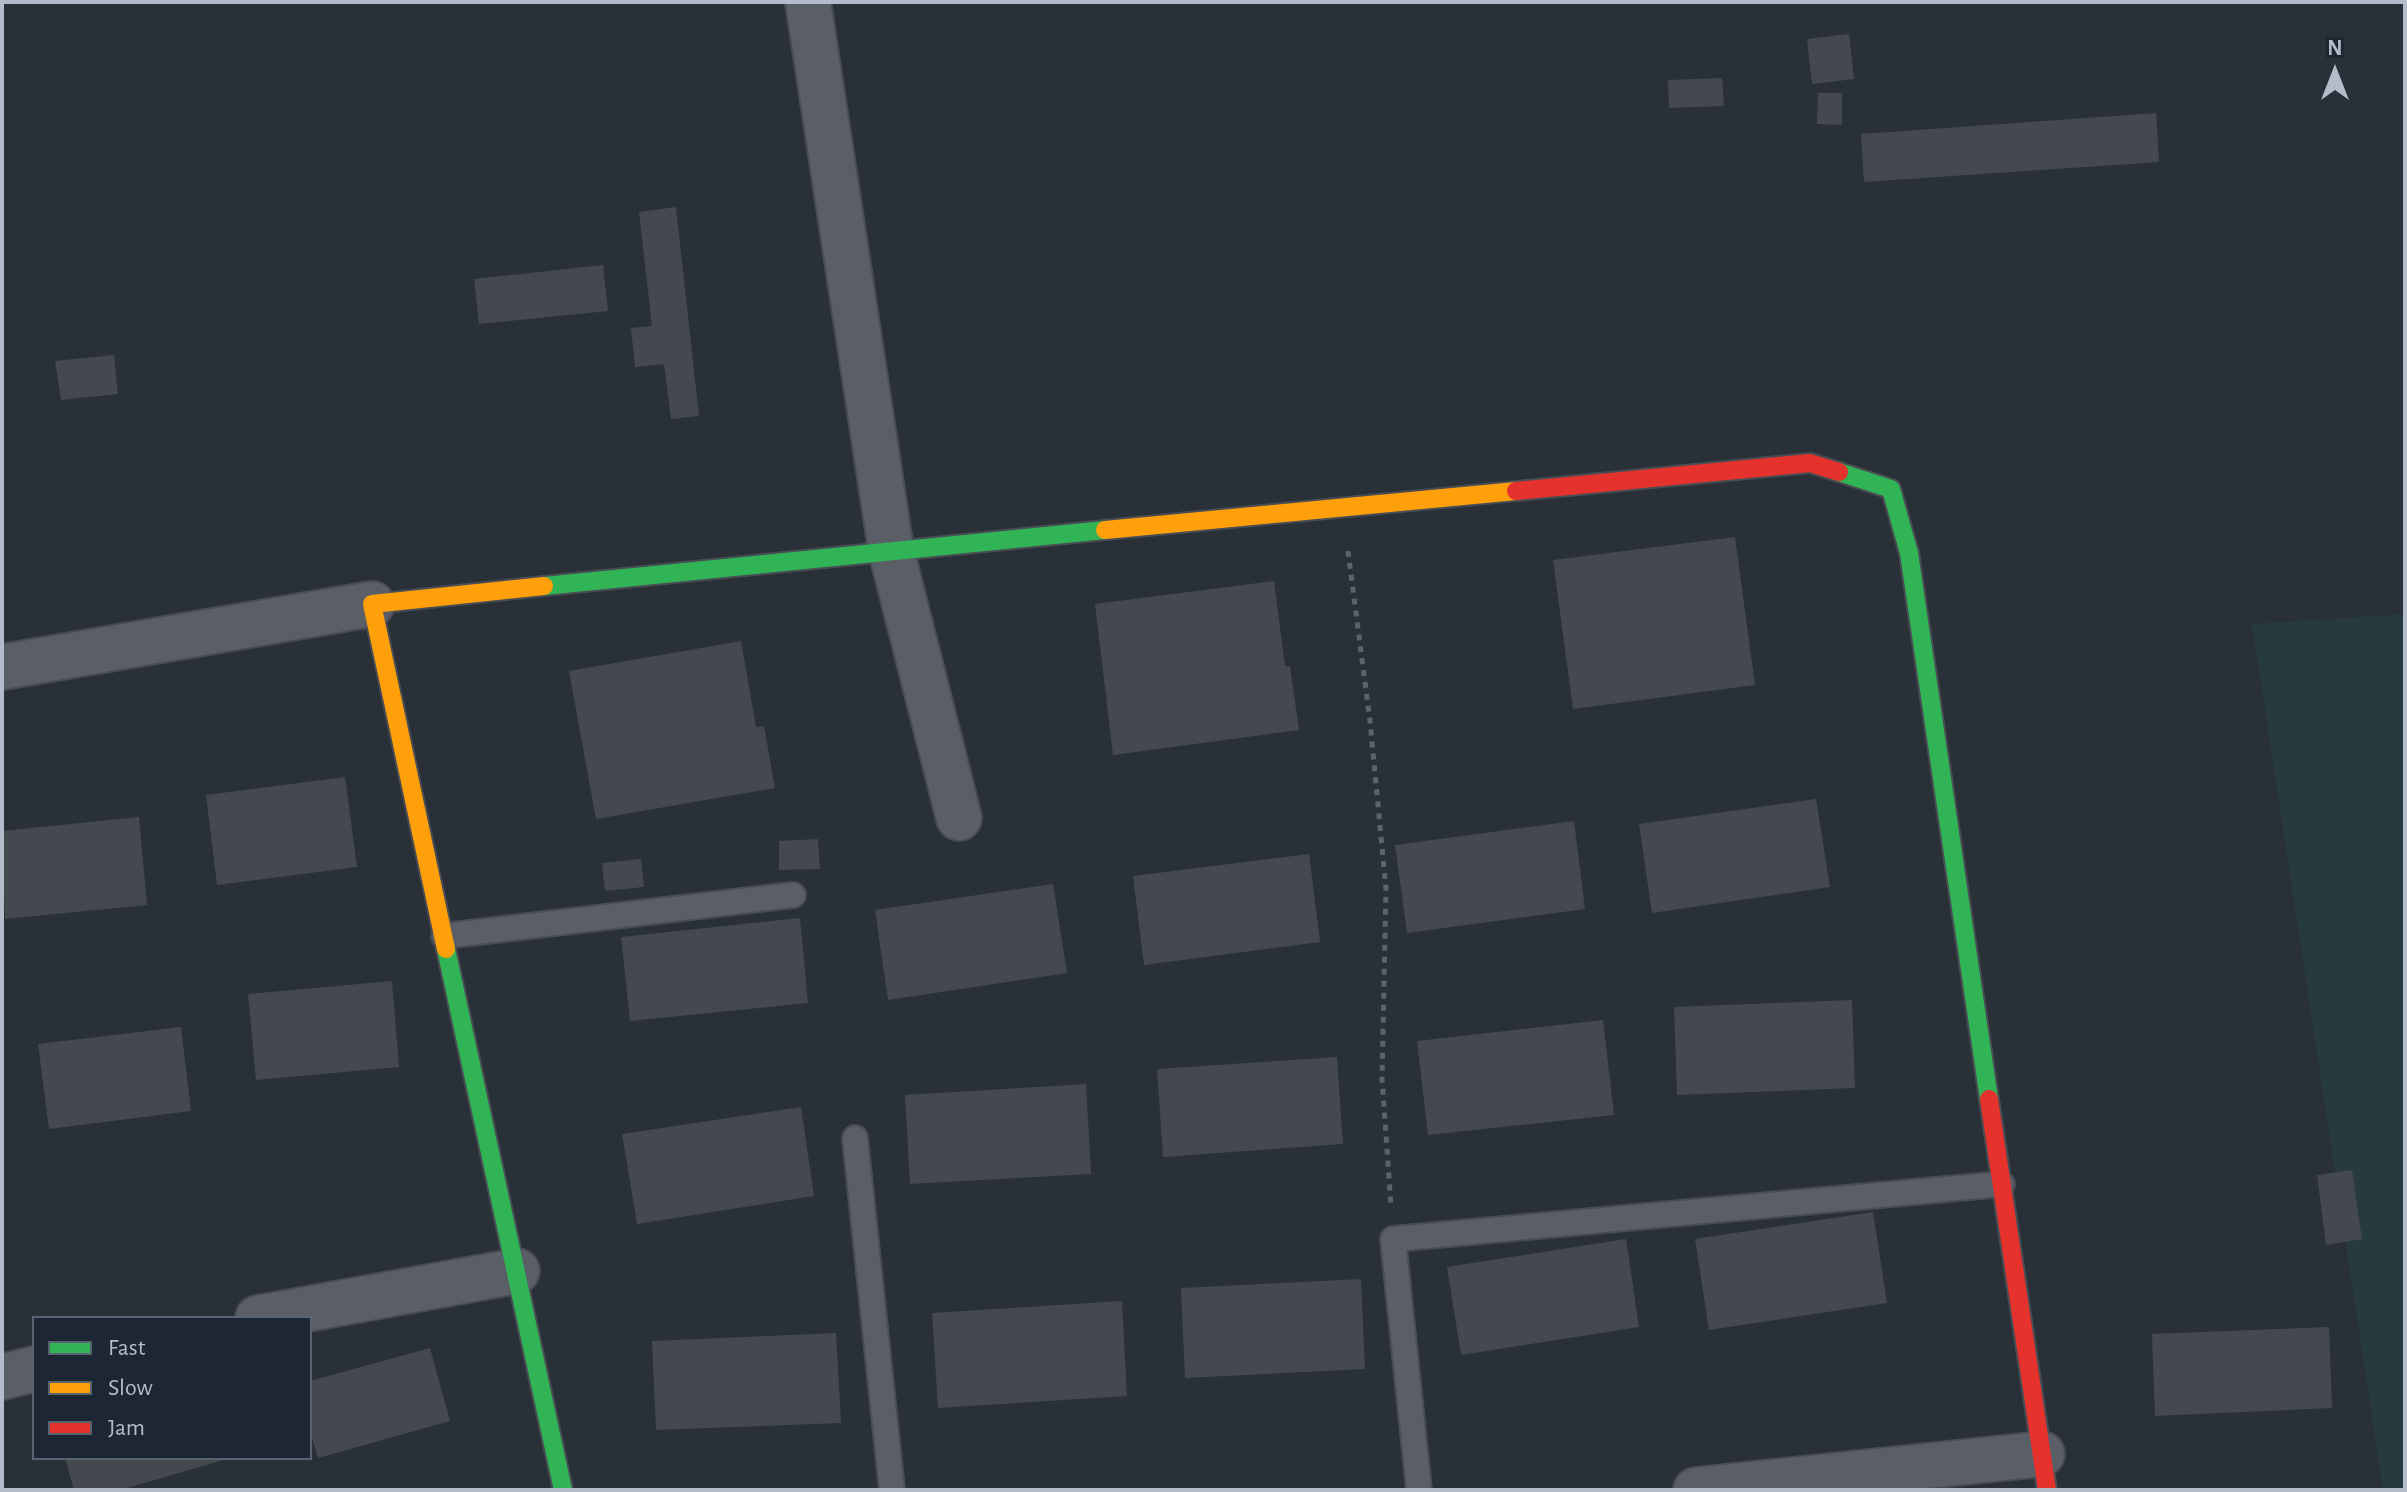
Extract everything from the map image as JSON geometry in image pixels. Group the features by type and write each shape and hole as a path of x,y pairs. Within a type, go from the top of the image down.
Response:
{"street":[{"path":"808,2 891,550 959,818"},
{"path":"2,667 372,604 1343,507 1810,463 1891,489 1909,553 2045,1472 1696,1490"},
{"path":"372,604 563,1490"},
{"path":"269,1316 517,1271"},
{"path":"2,1377 32,1370"}],"lane":[{"path":"444,936 793,895"},
{"path":"855,1138 892,1490"},
{"path":"1419,1490 1393,1239 2002,1184"}],"path":[{"path":"1343,507 1370,721 1386,889 1382,1078 1393,1239"}],"green space":[{"path":"2405,614 2405,1490 2383,1490 2252,624"}],"building":[{"path":"1849,34 1854,79 1812,84 1807,39"},
{"path":"1722,78 1724,106 1669,108 1668,80"},
{"path":"1818,93 1842,93 1842,125 1817,124"},
{"path":"2156,113 2159,162 1864,182 1861,134"},
{"path":"676,207 699,416 671,419 664,364 635,367 631,328 652,326 639,212"},
{"path":"603,265 608,311 479,324 474,279"},
{"path":"114,355 118,394 61,400 55,361"},
{"path":"1735,537 1755,685 1573,709 1553,560"},
{"path":"1274,581 1285,666 1290,666 1299,730 1113,755 1095,604"},
{"path":"741,641 756,727 764,726 775,788 596,819 569,671"},
{"path":"345,777 357,867 217,885 206,795"},
{"path":"1816,799 1830,887 1652,913 1639,824"},
{"path":"139,817 147,905 5,919 2,831"},
{"path":"1574,821 1585,909 1407,933 1395,845"},
{"path":"818,839 820,869 779,870 779,841"},
{"path":"1309,854 1320,942 1144,965 1133,876"},
{"path":"641,859 644,887 605,891 602,863"},
{"path":"1053,884 1067,973 888,1000 875,910"},
{"path":"800,918 808,1003 630,1021 621,937"},
{"path":"392,981 399,1067 256,1080 248,994"},
{"path":"1852,1000 1855,1088 1677,1095 1674,1007"},
{"path":"1603,1020 1614,1115 1428,1135 1417,1041"},
{"path":"181,1027 191,1111 49,1129 38,1044"},
{"path":"1337,1057 1343,1144 1163,1157 1157,1069"},
{"path":"1086,1084 1091,1174 910,1184 905,1095"},
{"path":"801,1107 814,1196 637,1224 622,1134"},
{"path":"2352,1170 2362,1239 2326,1245 2317,1175"},
{"path":"1873,1212 1887,1303 1709,1330 1695,1239"},
{"path":"1626,1239 1639,1327 1461,1355 1447,1267"},
{"path":"1361,1279 1365,1369 1185,1378 1181,1288"},
{"path":"1122,1301 1127,1396 938,1408 932,1313"},
{"path":"2329,1327 2332,1408 2155,1416 2152,1334"},
{"path":"836,1333 841,1423 656,1430 652,1341"},
{"path":"430,1348 450,1421 318,1458 312,1438 312,1380"},
{"path":"66,1460 224,1460 120,1490 74,1490"}],"traffic: fast":[{"path":"1839,472 1891,489 1909,553 1989,1099"},
{"path":"544,586 1105,530"},
{"path":"446,949 563,1490"}],"traffic: slow":[{"path":"1105,530 1516,491"},
{"path":"446,949 372,604 544,586"}],"traffic: jam":[{"path":"1516,491 1810,463 1839,472"},
{"path":"1989,1099 2047,1490"}]}
